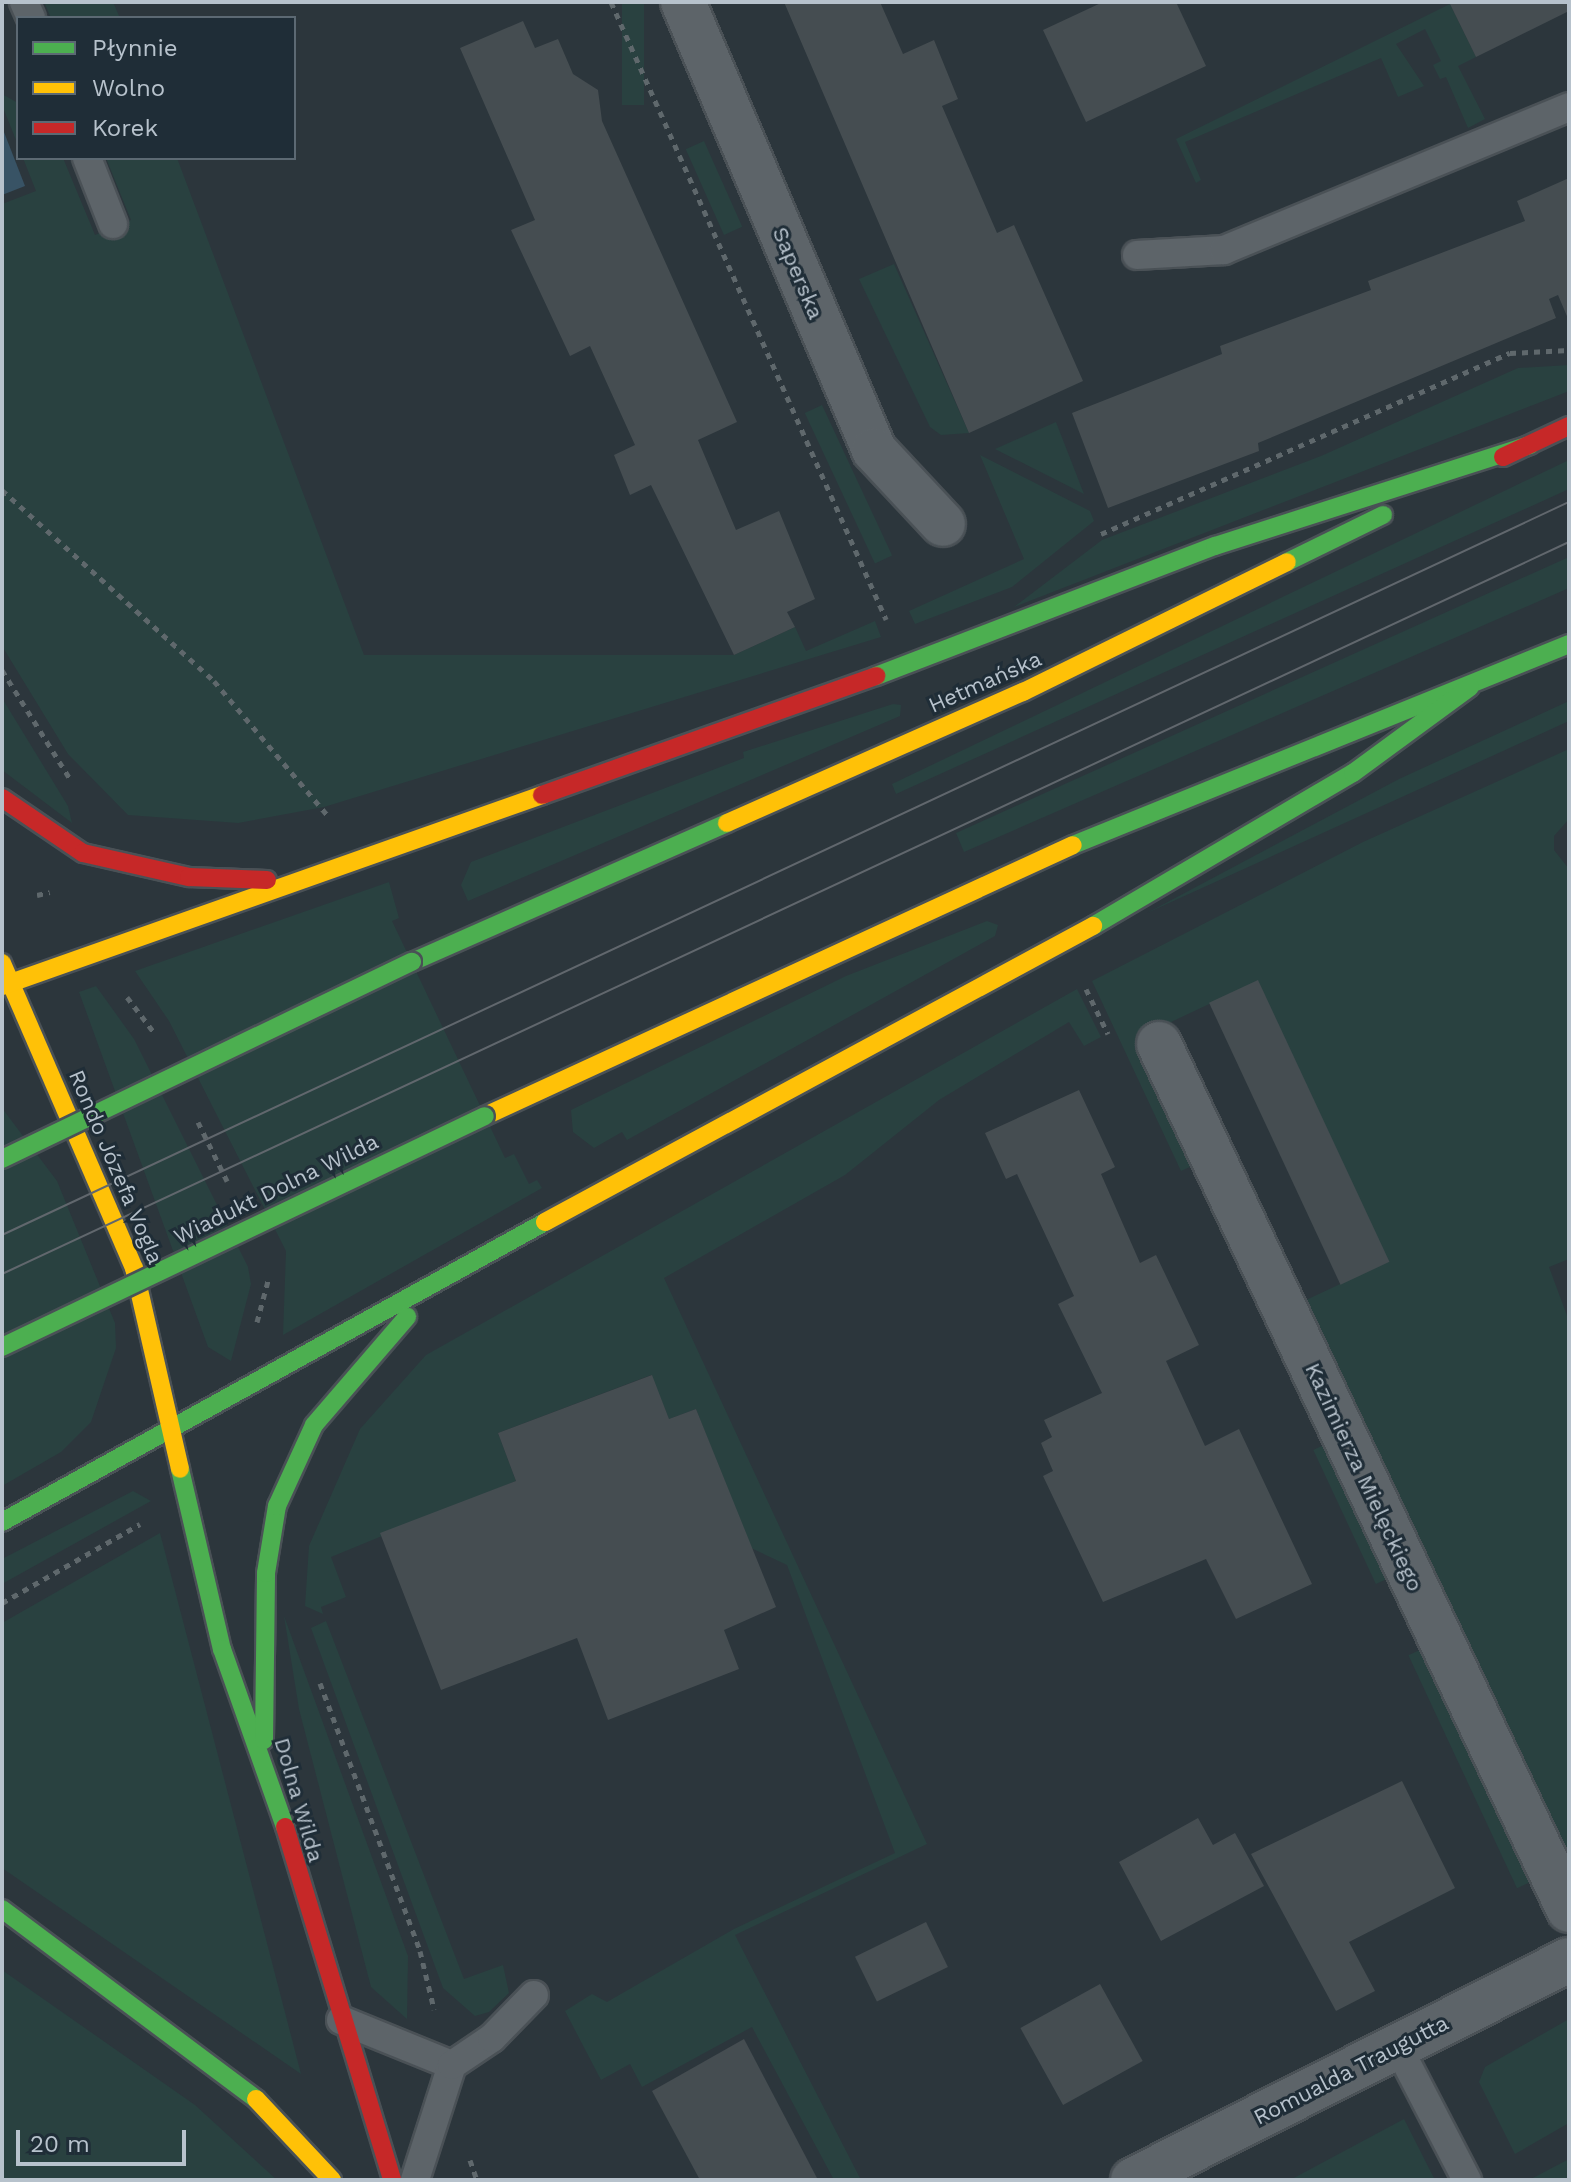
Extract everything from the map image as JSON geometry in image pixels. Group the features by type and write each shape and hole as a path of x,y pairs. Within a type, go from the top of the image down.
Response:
{"main road":[{"name":"Hetmańska","path":"2,1159 412,962 1023,692 1569,426"},
{"path":"2,963 6,984 1026,623 1215,546 1530,445"},
{"path":"2,1522 1013,973 1353,773 1470,687 1569,644"},
{"name":"Wiadukt Dolna Wilda","path":"2,1347 922,910 1195,792 1470,687"},
{"path":"2,798 50,835 123,865 214,880 297,880"},
{"name":"Rondo Józefa Vogla","path":"6,984 134,1268 171,1431"},
{"path":"263,1755 266,1573 290,1469 366,1358 466,1268"},
{"name":"Dolna Wilda","path":"171,1431 222,1649 263,1755 392,2180"},
{"path":"3,1911 247,2089 332,2180"}],"street":[{"name":"Saperska","path":"683,2 874,450 943,524"},
{"name":"Kazimierza Mielęckiego","path":"1159,1044 1569,1910"},
{"name":"Romualda Traugutta","path":"1133,2180 1569,1960"}],"lane":[{"path":"1137,255 1224,250 1569,107"},
{"path":"88,160 113,224"},
{"path":"415,2180 452,2065 492,2038 534,1995"},
{"path":"341,2020 452,2065"},
{"path":"1398,2047 1467,2180"}],"path":[{"path":"611,2 884,616"},
{"path":"1561,350 1569,343"},
{"path":"2,490 214,681 329,820"},
{"path":"2,670 79,792"},
{"path":"121,990 161,1047"},
{"path":"1096,1008 1102,1021"},
{"path":"196,1118 232,1190"},
{"path":"256,1327 267,1261"},
{"path":"2,1603 155,1516"},
{"path":"315,1671 420,1951 435,2014"}],"green space":[{"path":"44,2 113,2 119,16 50,16"},
{"path":"622,2 644,2 644,105 622,105"},
{"path":"1450,4 1476,57 1458,66 1485,119 1468,128 1446,77 1440,79 1433,65 1441,61 1425,29 1396,44 1424,86 1398,97 1381,58 1185,142 1201,180 1196,183 1176,139"},
{"path":"2,94 16,102 16,140 2,105"},
{"path":"704,141 742,227 724,235 686,149"},
{"path":"24,160 64,160 95,235 131,220 107,160 178,160 364,655 734,655 795,627 806,651 875,621 881,637 324,807 238,823 128,815 68,754 2,646 2,204 36,191"},
{"path":"894,264 969,433 941,435 930,427 859,279"},
{"path":"1569,365 1569,391 1014,607 1102,540 1321,456 1518,368"},
{"path":"822,405 892,555 875,563 805,413"},
{"path":"1056,422 1084,494 995,449"},
{"path":"980,455 1090,511 1094,521 1012,587 915,624 909,611 1024,559"},
{"path":"1569,460 1569,489 896,794 892,784"},
{"path":"1569,557 1569,588 964,852 956,833"},
{"path":"2,698 68,806 72,823 2,770"},
{"path":"1569,701 1569,721 1147,913 1399,779"},
{"path":"893,704 901,705 900,716 468,901 461,885 471,862 744,758 743,752"},
{"path":"1569,749 1569,819 1554,836 1554,850 1569,869 1569,1259 1549,1267 1569,1321 1569,1861 1304,1301 1387,1262 1258,981 1135,1039 1194,1165 1181,1171 1092,981 1363,842"},
{"path":"389,882 399,918 392,921 505,1158 514,1154 529,1184 537,1180 542,1188 283,1335 286,1251 169,1021 135,971"},
{"path":"987,921 998,925 995,936 627,1140 622,1132 594,1148 573,1132 571,1110 846,976"},
{"path":"96,986 134,1039 248,1267 251,1284 231,1361 208,1347 79,992"},
{"path":"1077,989 1101,1037 1084,1046 1069,1022 939,1100 845,1175 664,1278 927,1844 735,1935 861,2180 834,2180 752,2027 642,2087 630,2064 601,2080 565,2011 592,1994 607,2002 734,1929 895,1853 787,1565 749,1547 696,1409 669,1419 651,1375 498,1433 516,1481 331,1557 346,1597 321,1607 323,1614 305,1606 309,1546 360,1429 426,1355"},
{"path":"2,1108 57,1181 115,1323 116,1348 91,1422 61,1452 2,1486"},
{"path":"1326,1444 1389,1578 1376,1584 1313,1450"},
{"path":"133,1491 151,1501 2,1584 2,1559"},
{"path":"160,1533 301,2074 2,1868 2,1623"},
{"path":"284,1616 408,1956 407,2019 371,1987 299,1709"},
{"path":"326,1621 464,1979 503,1965 509,1993 489,2012 475,2016 443,1988 311,1628"},
{"path":"1422,1649 1531,1882 1517,1888 1408,1655"},
{"path":"2,1970 195,2105 277,2180 2,2180"},
{"path":"1569,2019 1569,2123 1515,2154 1479,2082 1485,2067"},
{"path":"1404,2119 1435,2180 1290,2180"},
{"path":"1569,2159 1569,2180 1529,2180"}],"water":[{"path":"2,127 25,186 2,195"}],"building":[{"path":"784,2 880,2 903,54 934,40 958,99 942,106 997,233 1014,225 1083,381 969,433"},
{"path":"1103,2 1176,2 1206,66 1086,122 1043,30"},
{"path":"1449,2 1569,2 1569,11 1476,57"},
{"path":"523,21 535,48 558,39 573,74 598,90 602,121 737,422 698,440 736,530 779,511 815,599 787,612 795,627 734,655 651,485 630,495 614,455 635,445 590,346 570,356 511,230 535,220 460,48"},
{"path":"1569,178 1569,321 1558,295 1549,299 1556,318 1258,443 1259,451 1108,508 1072,413 1222,354 1220,346 1371,290 1368,281 1525,221 1517,201"},
{"path":"1258,980 1389,1262 1340,1285 1209,1003"},
{"path":"1079,1090 1115,1167 1101,1174 1140,1263 1156,1255 1199,1345 1166,1361 1205,1446 1239,1429 1312,1584 1236,1619 1206,1559 1103,1602 1043,1476 1053,1471 1041,1443 1052,1437 1044,1420 1102,1393 1058,1304 1074,1296 1017,1174 1006,1179 985,1133"},
{"path":"652,1375 669,1419 696,1409 776,1607 724,1630 739,1669 608,1720 577,1638 441,1690 380,1533 516,1481 498,1433"},
{"path":"1402,1781 1455,1888 1349,1942 1375,1991 1336,2011 1251,1854"},
{"path":"1198,1818 1213,1845 1235,1833 1264,1886 1161,1941 1119,1862"},
{"path":"926,1922 948,1967 877,2002 855,1957"},
{"path":"1100,1984 1143,2061 1063,2105 1020,2028"},
{"path":"744,2039 818,2180 700,2180 652,2091"}],"tram line":[{"path":"2,1235 1569,502"},
{"path":"2,1274 1569,542"}],"traffic: fast":[{"path":"876,676 1215,546 1530,445"},
{"path":"1287,562 1383,515"},
{"path":"1073,845 1569,644"},
{"path":"1093,926 1353,773 1470,687"},
{"path":"412,962 727,823"},
{"path":"2,1159 412,962"},
{"path":"2,1347 485,1116"},
{"path":"2,1522 545,1222"},
{"path":"264,1740 266,1573 277,1506 314,1425 407,1317"},
{"path":"180,1469 222,1649 285,1827"},
{"path":"2,1909 256,2099"}],"traffic: slow":[{"path":"727,823 1023,692 1287,562"},
{"path":"2,986 542,795"},
{"path":"485,1116 1073,845"},
{"path":"545,1222 1093,926"},
{"path":"2,963 134,1268 180,1469"},
{"path":"256,2099 332,2180"}],"traffic: jam":[{"path":"1503,457 1569,426"},
{"path":"542,795 876,676"},
{"path":"2,798 83,853 189,877 267,880"},
{"path":"285,1827 392,2180"}]}
